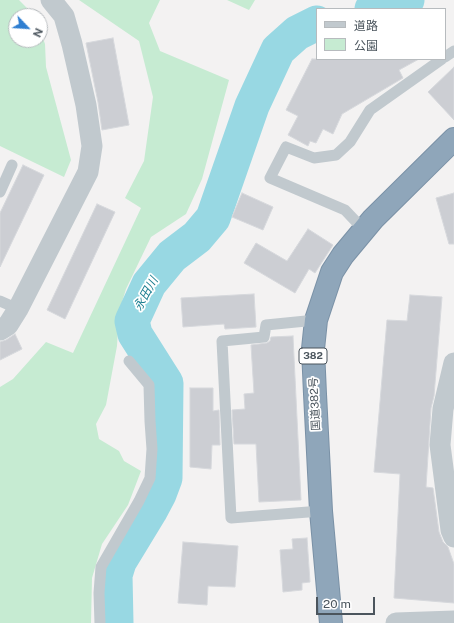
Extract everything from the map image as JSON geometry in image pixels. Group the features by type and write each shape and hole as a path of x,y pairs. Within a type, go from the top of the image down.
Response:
{"highway":[{"name":"国道382号","path":"331,623 321,511 313,349 316,320 332,272 343,255 364,230 454,139"}],"street":[{"path":"0,330 8,325 9,305 88,172 92,146 86,105 64,16 51,0"},
{"path":"454,363 443,409 440,445 451,530 454,537"},
{"path":"396,623 454,621"}],"lane":[{"path":"446,56 454,50"},
{"path":"364,230 345,210 270,178 286,147 314,158 336,155 350,142 370,110 441,60"},
{"path":"0,192 12,165"},
{"path":"316,320 266,325 264,337 222,341 231,518 321,511"},
{"path":"100,623 99,593 101,567 139,501 150,478 152,449 149,385 129,361"}],"green space":[{"path":"0,0 19,0 27,8 8,8 8,48 45,48 46,67 71,160 64,177 0,146"},
{"path":"79,0 160,0 149,23 160,51 229,80 202,179 186,214 151,237 126,289 119,312 117,346 106,405 96,424 99,439 119,451 124,461 141,471 128,505 102,544 92,578 91,623 0,623 0,387 13,379 46,342 73,353 141,208 125,198 144,161 153,97 139,41"},
{"path":"227,0 255,0 249,10"}],"building":[{"path":"113,38 129,125 102,130 86,43"},
{"path":"312,59 417,60 399,70 403,78 342,114 333,134 323,129 316,143 310,141 308,146 288,135 298,116 286,110"},
{"path":"454,67 454,120 428,92"},
{"path":"23,165 44,175 0,267 0,213"},
{"path":"242,193 273,207 263,230 232,217"},
{"path":"454,193 454,244 449,244 436,198"},
{"path":"97,204 115,212 65,319 47,310"},
{"path":"308,229 333,245 315,273 309,269 295,293 244,263 256,243 287,261"},
{"path":"254,294 256,327 225,329 224,324 183,327 181,298"},
{"path":"410,295 442,297 434,396 431,408 426,487 433,488 439,532 443,542 448,547 454,564 454,603 394,598 400,474 374,472 387,320 407,321"},
{"path":"15,334 22,349 0,360 0,342"},
{"path":"293,336 301,500 259,502 256,444 234,444 232,410 245,409 244,394 254,393 251,345 267,343 270,341 271,337"},
{"path":"190,388 213,388 213,411 219,410 220,445 212,445 211,469 190,467"},
{"path":"307,538 310,582 302,583 302,590 283,592 280,550 293,549 292,539"},
{"path":"183,542 238,546 235,587 208,586 207,605 178,603"}],"waterway":[{"name":"永田川","path":"381,8 399,6 407,0"},
{"name":"永田川","path":"116,623 115,575 119,562 150,511 165,478 166,383 135,334 132,321 149,284 172,256 197,237 213,218 252,106 278,50 297,33 316,24"}]}
